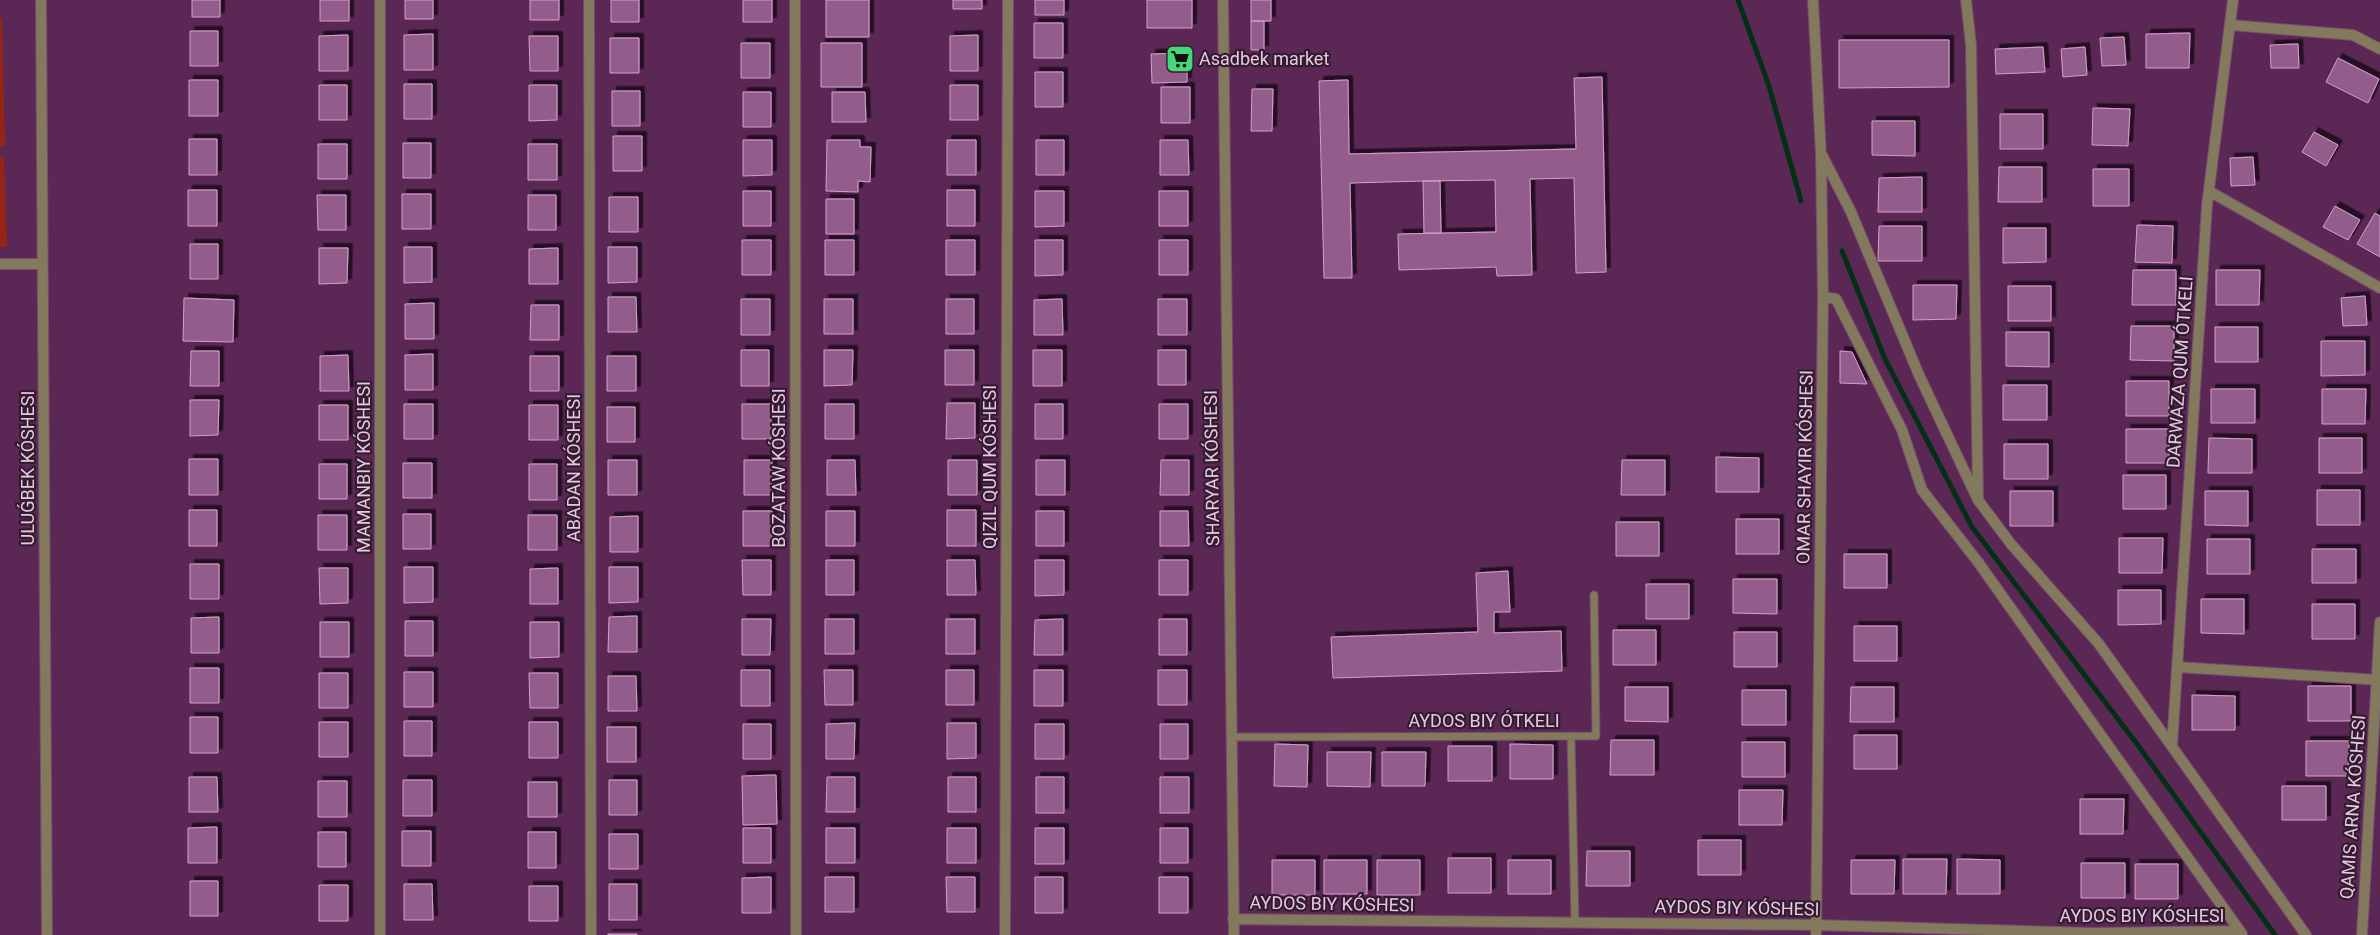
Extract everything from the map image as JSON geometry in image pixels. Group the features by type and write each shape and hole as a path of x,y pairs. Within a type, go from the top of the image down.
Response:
{"street":[{"name":"ULUǴBEK KÓSHESI","path":"41,0 47,935"},
{"name":"MAMANBIY KÓSHESI","path":"380,0 380,935"},
{"name":"ABADAN KÓSHESI","path":"589,0 591,935"},
{"name":"BOZATAW KÓSHESI","path":"796,0 796,935"},
{"path":"1005,935 1008,0"},
{"name":"SHARYAR KÓSHESI","path":"1223,0 1234,935"},
{"path":"1813,0 1821,154 1823,297 1816,930"},
{"path":"1966,0 1972,45 1978,500"},
{"name":"DARWAZA QUM ÓTKELI","path":"2172,746 2209,191 2233,0"},
{"path":"2230,25 2353,35 2380,49"},
{"path":"1821,154 1851,212 1919,375 1978,500 2011,544 2099,644 2306,935"},
{"path":"2209,191 2380,288"},
{"path":"0,264 42,264"},
{"path":"1823,297 1836,299 1902,430 1922,490 1978,562 2241,933"},
{"path":"2362,935 2379,680 2380,622"},
{"path":"2177,667 2379,680"},
{"name":"AYDOS BIY KÓSHESI","path":"1234,919 1575,922 1816,930 2094,934 2241,933"}],"lane":[{"name":"AYDOS BIY ÓTKELI","path":"1232,737 1596,736 1594,595"},
{"path":"1571,736 1575,922"}],"shaded area":[{"path":"0,18 2,18 5,146 0,146"},
{"path":"0,157 4,157 7,247 0,247"}],"building":[{"path":"192,0 220,0 220,17 192,17"},
{"path":"320,0 349,0 349,21 320,21"},
{"path":"405,0 433,0 433,19 405,19"},
{"path":"530,0 559,0 559,20 530,20"},
{"path":"611,0 639,0 639,22 611,22"},
{"path":"743,0 772,0 772,22 743,22"},
{"path":"826,0 869,0 869,37 826,37"},
{"path":"953,0 982,0 982,9 953,9"},
{"path":"1035,0 1064,0 1064,15 1035,15"},
{"path":"1147,0 1192,0 1192,28 1147,28"},
{"path":"1251,0 1271,0 1271,21 1251,21"},
{"path":"1251,21 1264,21 1264,50 1251,50"},
{"path":"1034,23 1063,23 1063,58 1034,58"},
{"path":"190,31 218,31 218,66 190,66"},
{"path":"2190,33 2189,68 2146,68 2146,34"},
{"path":"433,34 433,70 404,70 404,35"},
{"path":"348,35 348,71 319,71 319,36"},
{"path":"978,35 978,71 950,71 950,36"},
{"path":"529,36 558,36 558,71 530,71"},
{"path":"2124,37 2126,65 2102,66 2100,38"},
{"path":"610,38 639,38 639,73 610,73"},
{"path":"1839,40 1949,40 1949,87 1839,88"},
{"path":"741,43 770,43 770,78 741,78"},
{"path":"821,43 862,43 862,87 821,87"},
{"path":"2298,44 2299,68 2271,68 2270,45"},
{"path":"2043,47 2045,72 1996,74 1995,49"},
{"path":"2085,47 2087,75 2063,77 2061,49"},
{"path":"1187,53 1187,82 1152,83 1151,54"},
{"path":"2338,58 2379,79 2368,103 2326,82"},
{"path":"1035,72 1063,72 1063,107 1035,107"},
{"path":"1602,77 1606,272 1576,273 1574,178 1530,179 1532,275 1497,276 1496,267 1399,270 1398,234 1496,232 1495,180 1423,181 1350,183 1352,278 1324,278 1319,81 1348,80 1349,154 1576,149 1574,78"},
{"path":"189,80 218,80 218,116 189,116"},
{"path":"404,84 432,84 432,119 404,119"},
{"path":"319,85 347,85 347,120 319,120"},
{"path":"529,85 557,85 557,120 529,121"},
{"path":"950,85 978,85 978,120 950,120"},
{"path":"1161,87 1190,87 1190,123 1161,123"},
{"path":"1252,89 1273,89 1272,131 1251,131"},
{"path":"612,91 640,91 640,126 612,126"},
{"path":"743,92 771,92 771,127 743,127"},
{"path":"832,92 865,92 866,122 832,122"},
{"path":"2093,108 2130,109 2128,146 2092,145"},
{"path":"2000,114 2043,114 2043,149 2000,149"},
{"path":"1872,121 1915,121 1915,156 1872,155"},
{"path":"2314,132 2338,145 2326,166 2302,152"},
{"path":"613,136 642,136 642,171 613,171"},
{"path":"189,139 217,139 217,175 189,175"},
{"path":"743,140 772,140 772,175 743,176"},
{"path":"827,140 860,140 860,147 871,147 870,182 858,181 858,192 826,191"},
{"path":"947,140 976,140 976,175 947,175"},
{"path":"1036,140 1064,140 1064,175 1036,175"},
{"path":"1160,140 1188,140 1189,175 1160,175"},
{"path":"403,143 431,143 431,178 403,178"},
{"path":"318,144 347,144 347,179 318,179"},
{"path":"528,144 557,144 557,180 528,180"},
{"path":"2253,157 2255,185 2231,186 2230,158"},
{"path":"1999,167 2042,167 2042,202 1998,202"},
{"path":"2093,169 2129,169 2129,206 2093,206"},
{"path":"1922,177 1922,212 1878,212 1879,178"},
{"path":"1423,181 1440,181 1441,233 1424,233"},
{"path":"188,190 217,190 217,226 188,226"},
{"path":"947,190 975,190 975,226 947,226"},
{"path":"743,191 771,191 771,226 743,226"},
{"path":"1035,191 1064,191 1064,226 1035,227"},
{"path":"1159,191 1188,191 1188,226 1159,226"},
{"path":"402,194 431,194 431,229 402,229"},
{"path":"317,195 346,195 346,230 318,230"},
{"path":"528,195 556,195 556,230 528,230"},
{"path":"609,197 638,197 638,232 609,232"},
{"path":"826,199 854,199 854,234 826,234"},
{"path":"2335,206 2360,220 2348,240 2323,227"},
{"path":"2375,213 2380,216 2380,257 2357,244"},
{"path":"2137,225 2173,226 2172,263 2135,262"},
{"path":"1879,226 1922,226 1922,261 1878,261"},
{"path":"2003,228 2046,228 2046,262 2003,263"},
{"path":"742,240 771,240 771,275 742,275"},
{"path":"825,240 854,240 854,275 825,275"},
{"path":"946,240 975,240 975,275 946,275"},
{"path":"1035,240 1063,240 1063,275 1035,276"},
{"path":"1159,240 1188,240 1188,275 1159,275"},
{"path":"190,244 218,244 218,279 190,279"},
{"path":"404,247 432,247 432,282 404,283"},
{"path":"608,247 637,247 637,282 608,283"},
{"path":"319,248 348,248 347,283 319,284"},
{"path":"558,248 558,284 529,284 529,249"},
{"path":"2133,270 2176,270 2176,305 2132,305"},
{"path":"2216,270 2260,270 2259,305 2216,305"},
{"path":"1913,285 1957,285 1956,319 1913,320"},
{"path":"2008,286 2051,286 2051,321 2008,321"},
{"path":"2365,296 2367,325 2343,326 2341,298"},
{"path":"608,297 636,297 637,332 608,332"},
{"path":"184,298 234,300 233,342 183,341"},
{"path":"741,299 770,299 770,335 741,335"},
{"path":"824,299 853,299 853,334 824,334"},
{"path":"946,299 974,299 974,334 946,334"},
{"path":"1062,299 1063,335 1034,335 1034,300"},
{"path":"1158,299 1187,299 1187,335 1158,335"},
{"path":"434,303 434,339 405,339 405,304"},
{"path":"531,305 559,305 559,340 530,340"},
{"path":"2131,326 2174,326 2174,361 2130,360"},
{"path":"2215,327 2258,327 2258,362 2215,362"},
{"path":"2006,332 2049,332 2049,367 2006,366"},
{"path":"2321,341 2365,341 2365,375 2321,376"},
{"path":"741,350 769,350 769,386 741,386"},
{"path":"824,350 853,350 852,385 824,386"},
{"path":"945,350 974,350 974,385 945,385"},
{"path":"1033,350 1062,350 1062,386 1033,386"},
{"path":"1158,350 1186,350 1186,385 1158,385"},
{"path":"191,351 219,351 219,386 190,386"},
{"path":"1840,351 1852,352 1867,384 1840,383"},
{"path":"433,354 433,390 405,390 405,355"},
{"path":"348,355 349,391 320,391 320,356"},
{"path":"530,356 559,356 559,391 530,391"},
{"path":"607,356 636,356 636,391 607,391"},
{"path":"2126,381 2169,381 2169,416 2126,416"},
{"path":"2003,385 2047,385 2047,420 2003,420"},
{"path":"2211,389 2255,389 2255,423 2211,423"},
{"path":"2322,389 2366,389 2365,424 2322,424"},
{"path":"190,400 219,400 218,435 190,436"},
{"path":"947,403 975,403 975,438 946,439"},
{"path":"404,404 433,404 433,439 404,439"},
{"path":"742,404 771,404 771,439 742,439"},
{"path":"825,404 854,404 854,439 825,439"},
{"path":"1035,404 1063,404 1063,439 1035,439"},
{"path":"1159,404 1188,404 1188,439 1159,439"},
{"path":"319,405 348,405 348,440 319,440"},
{"path":"529,405 558,405 558,440 529,440"},
{"path":"607,407 635,407 635,442 607,442"},
{"path":"2126,429 2169,429 2169,463 2126,463"},
{"path":"2209,438 2252,439 2252,473 2208,473"},
{"path":"2319,438 2362,438 2362,473 2319,473"},
{"path":"2004,444 2048,444 2048,479 2004,479"},
{"path":"1716,457 1759,458 1759,492 1716,492"},
{"path":"189,459 218,459 218,495 189,495"},
{"path":"608,460 637,460 637,495 608,495"},
{"path":"744,460 772,460 772,495 744,495"},
{"path":"827,460 855,460 856,495 827,495"},
{"path":"948,460 977,460 977,495 948,495"},
{"path":"1036,460 1065,460 1065,495 1036,495"},
{"path":"1161,460 1189,460 1189,495 1160,495"},
{"path":"1622,460 1665,460 1665,495 1621,495"},
{"path":"403,463 432,463 432,498 403,498"},
{"path":"319,464 347,464 347,499 319,499"},
{"path":"529,464 557,464 557,500 529,500"},
{"path":"2123,475 2166,475 2166,509 2123,509"},
{"path":"2317,490 2360,490 2360,525 2317,525"},
{"path":"2010,491 2053,491 2053,526 2010,526"},
{"path":"2205,491 2248,491 2248,526 2205,525"},
{"path":"189,510 217,510 217,546 189,546"},
{"path":"947,510 976,510 976,546 947,546"},
{"path":"743,511 772,511 772,546 743,546"},
{"path":"826,511 855,511 855,546 826,546"},
{"path":"1036,511 1064,511 1064,546 1036,546"},
{"path":"1160,511 1188,511 1189,546 1160,546"},
{"path":"403,514 431,514 431,549 403,549"},
{"path":"318,515 347,515 347,550 318,550"},
{"path":"528,515 557,515 557,550 528,550"},
{"path":"638,516 638,552 610,552 610,517"},
{"path":"1736,519 1779,519 1779,554 1736,554"},
{"path":"1616,522 1659,522 1659,556 1616,556"},
{"path":"2119,538 2163,538 2162,573 2119,573"},
{"path":"2207,539 2250,539 2250,574 2207,574"},
{"path":"2312,549 2356,549 2356,583 2312,583"},
{"path":"1844,554 1887,554 1887,588 1844,588"},
{"path":"742,560 771,560 771,595 743,595"},
{"path":"826,560 854,560 854,595 826,595"},
{"path":"947,560 975,560 976,595 947,595"},
{"path":"1035,560 1064,560 1064,595 1035,596"},
{"path":"1159,560 1188,560 1188,595 1159,595"},
{"path":"190,564 219,564 219,599 190,599"},
{"path":"404,567 433,567 433,602 404,603"},
{"path":"609,567 638,567 638,602 609,603"},
{"path":"319,568 348,568 348,603 320,604"},
{"path":"558,568 558,604 530,604 530,569"},
{"path":"1508,571 1510,612 1494,612 1494,633 1561,631 1562,671 1333,678 1331,637 1478,632 1476,573"},
{"path":"1733,579 1777,579 1777,614 1733,613"},
{"path":"1646,584 1689,584 1689,619 1646,619"},
{"path":"2118,590 2161,590 2161,624 2118,625"},
{"path":"2201,599 2244,599 2244,634 2201,633"},
{"path":"2312,604 2355,604 2355,639 2312,639"},
{"path":"637,616 637,652 608,652 609,617"},
{"path":"219,617 219,653 191,653 191,618"},
{"path":"742,619 771,619 770,655 742,655"},
{"path":"825,619 854,619 854,654 825,654"},
{"path":"946,619 975,619 975,654 946,654"},
{"path":"1063,619 1063,655 1034,655 1035,620"},
{"path":"1159,619 1187,619 1187,655 1159,655"},
{"path":"405,621 433,621 433,656 405,656"},
{"path":"320,622 349,622 349,657 320,657"},
{"path":"530,622 559,622 559,657 530,658"},
{"path":"1854,626 1897,626 1897,661 1854,661"},
{"path":"1613,630 1656,630 1656,665 1613,665"},
{"path":"1734,632 1777,632 1777,667 1734,667"},
{"path":"190,668 219,668 219,703 190,703"},
{"path":"741,670 770,670 770,706 741,706"},
{"path":"824,670 853,670 853,705 825,705"},
{"path":"946,670 974,670 974,705 946,705"},
{"path":"1034,670 1063,670 1063,706 1034,706"},
{"path":"1158,670 1187,670 1187,705 1158,705"},
{"path":"404,672 433,672 433,707 404,707"},
{"path":"319,673 348,673 348,708 319,708"},
{"path":"529,673 558,673 558,708 530,708"},
{"path":"608,676 636,676 637,711 608,711"},
{"path":"2308,686 2351,686 2351,721 2308,721"},
{"path":"1625,687 1668,687 1668,722 1625,721"},
{"path":"1851,687 1894,687 1894,722 1850,722"},
{"path":"1742,690 1786,690 1786,725 1742,725"},
{"path":"2192,695 2235,696 2235,730 2192,730"},
{"path":"190,717 218,717 218,753 190,753"},
{"path":"404,721 432,721 432,756 404,756"},
{"path":"319,722 348,722 348,757 319,757"},
{"path":"529,722 558,722 558,758 529,758"},
{"path":"855,723 854,759 826,759 826,724"},
{"path":"947,723 976,723 976,758 947,759"},
{"path":"743,724 771,724 771,759 743,759"},
{"path":"1035,724 1064,724 1064,759 1035,759"},
{"path":"1160,724 1188,724 1188,759 1160,759"},
{"path":"607,727 636,727 636,762 607,762"},
{"path":"1854,735 1897,735 1897,769 1854,769"},
{"path":"1611,740 1654,740 1654,775 1610,775"},
{"path":"2306,741 2349,741 2349,776 2306,776"},
{"path":"1742,742 1785,742 1785,777 1742,777"},
{"path":"1275,744 1308,745 1307,787 1274,786"},
{"path":"1510,744 1553,745 1553,779 1510,779"},
{"path":"1448,746 1492,746 1492,781 1448,781"},
{"path":"1327,752 1371,752 1370,787 1327,786"},
{"path":"1382,752 1426,752 1425,786 1382,786"},
{"path":"776,775 777,824 743,825 742,776"},
{"path":"189,777 217,777 218,812 189,812"},
{"path":"827,777 855,777 855,812 826,812"},
{"path":"948,777 976,777 976,812 948,812"},
{"path":"1036,777 1064,777 1064,813 1036,813"},
{"path":"1160,777 1189,777 1189,813 1160,813"},
{"path":"403,780 432,780 432,816 403,816"},
{"path":"609,780 637,780 637,815 609,815"},
{"path":"318,781 347,781 347,817 318,817"},
{"path":"528,782 557,782 557,817 528,817"},
{"path":"2282,786 2326,786 2326,820 2282,820"},
{"path":"1739,790 1783,790 1782,825 1739,825"},
{"path":"2080,799 2124,799 2123,834 2080,834"},
{"path":"217,827 217,863 188,863 188,828"},
{"path":"743,828 771,828 771,863 743,863"},
{"path":"826,828 855,828 855,863 826,863"},
{"path":"947,828 976,828 976,863 947,863"},
{"path":"1035,828 1064,828 1064,864 1035,864"},
{"path":"1160,828 1188,828 1188,863 1160,863"},
{"path":"402,831 431,831 431,866 402,866"},
{"path":"318,832 346,832 346,867 318,867"},
{"path":"528,832 556,832 556,868 528,868"},
{"path":"609,834 638,834 638,869 609,869"},
{"path":"1698,840 1741,840 1741,875 1698,875"},
{"path":"1587,851 1630,851 1630,886 1586,886"},
{"path":"1448,858 1491,858 1491,893 1448,893"},
{"path":"1903,859 1947,859 1946,894 1903,894"},
{"path":"1957,859 2000,860 2000,894 1957,894"},
{"path":"1272,860 1315,860 1315,895 1272,895"},
{"path":"1324,860 1367,860 1367,894 1324,894"},
{"path":"1377,860 1420,860 1420,895 1377,895"},
{"path":"1508,860 1551,860 1551,894 1508,894"},
{"path":"1851,860 1895,860 1894,894 1851,894"},
{"path":"2081,863 2125,863 2125,898 2081,898"},
{"path":"2135,864 2178,864 2178,899 2135,899"},
{"path":"771,877 771,913 742,913 742,878"},
{"path":"825,877 854,877 854,912 825,912"},
{"path":"946,877 975,877 975,912 947,912"},
{"path":"1035,877 1063,877 1063,913 1035,913"},
{"path":"1159,877 1188,877 1188,913 1159,913"},
{"path":"190,881 218,881 218,916 190,916"},
{"path":"404,884 432,884 433,920 404,920"},
{"path":"609,884 637,884 637,920 609,920"},
{"path":"319,885 348,885 348,921 319,921"},
{"path":"529,886 558,886 558,921 529,921"},
{"path":"637,934 637,935 608,935"}],"waterway":[{"path":"1738,0 1769,86 1801,201"},
{"path":"1842,251 1885,359 1972,527 2137,744 2275,935"}],"place":[{"name":"Asadbek market","path":"1180,59"}]}
